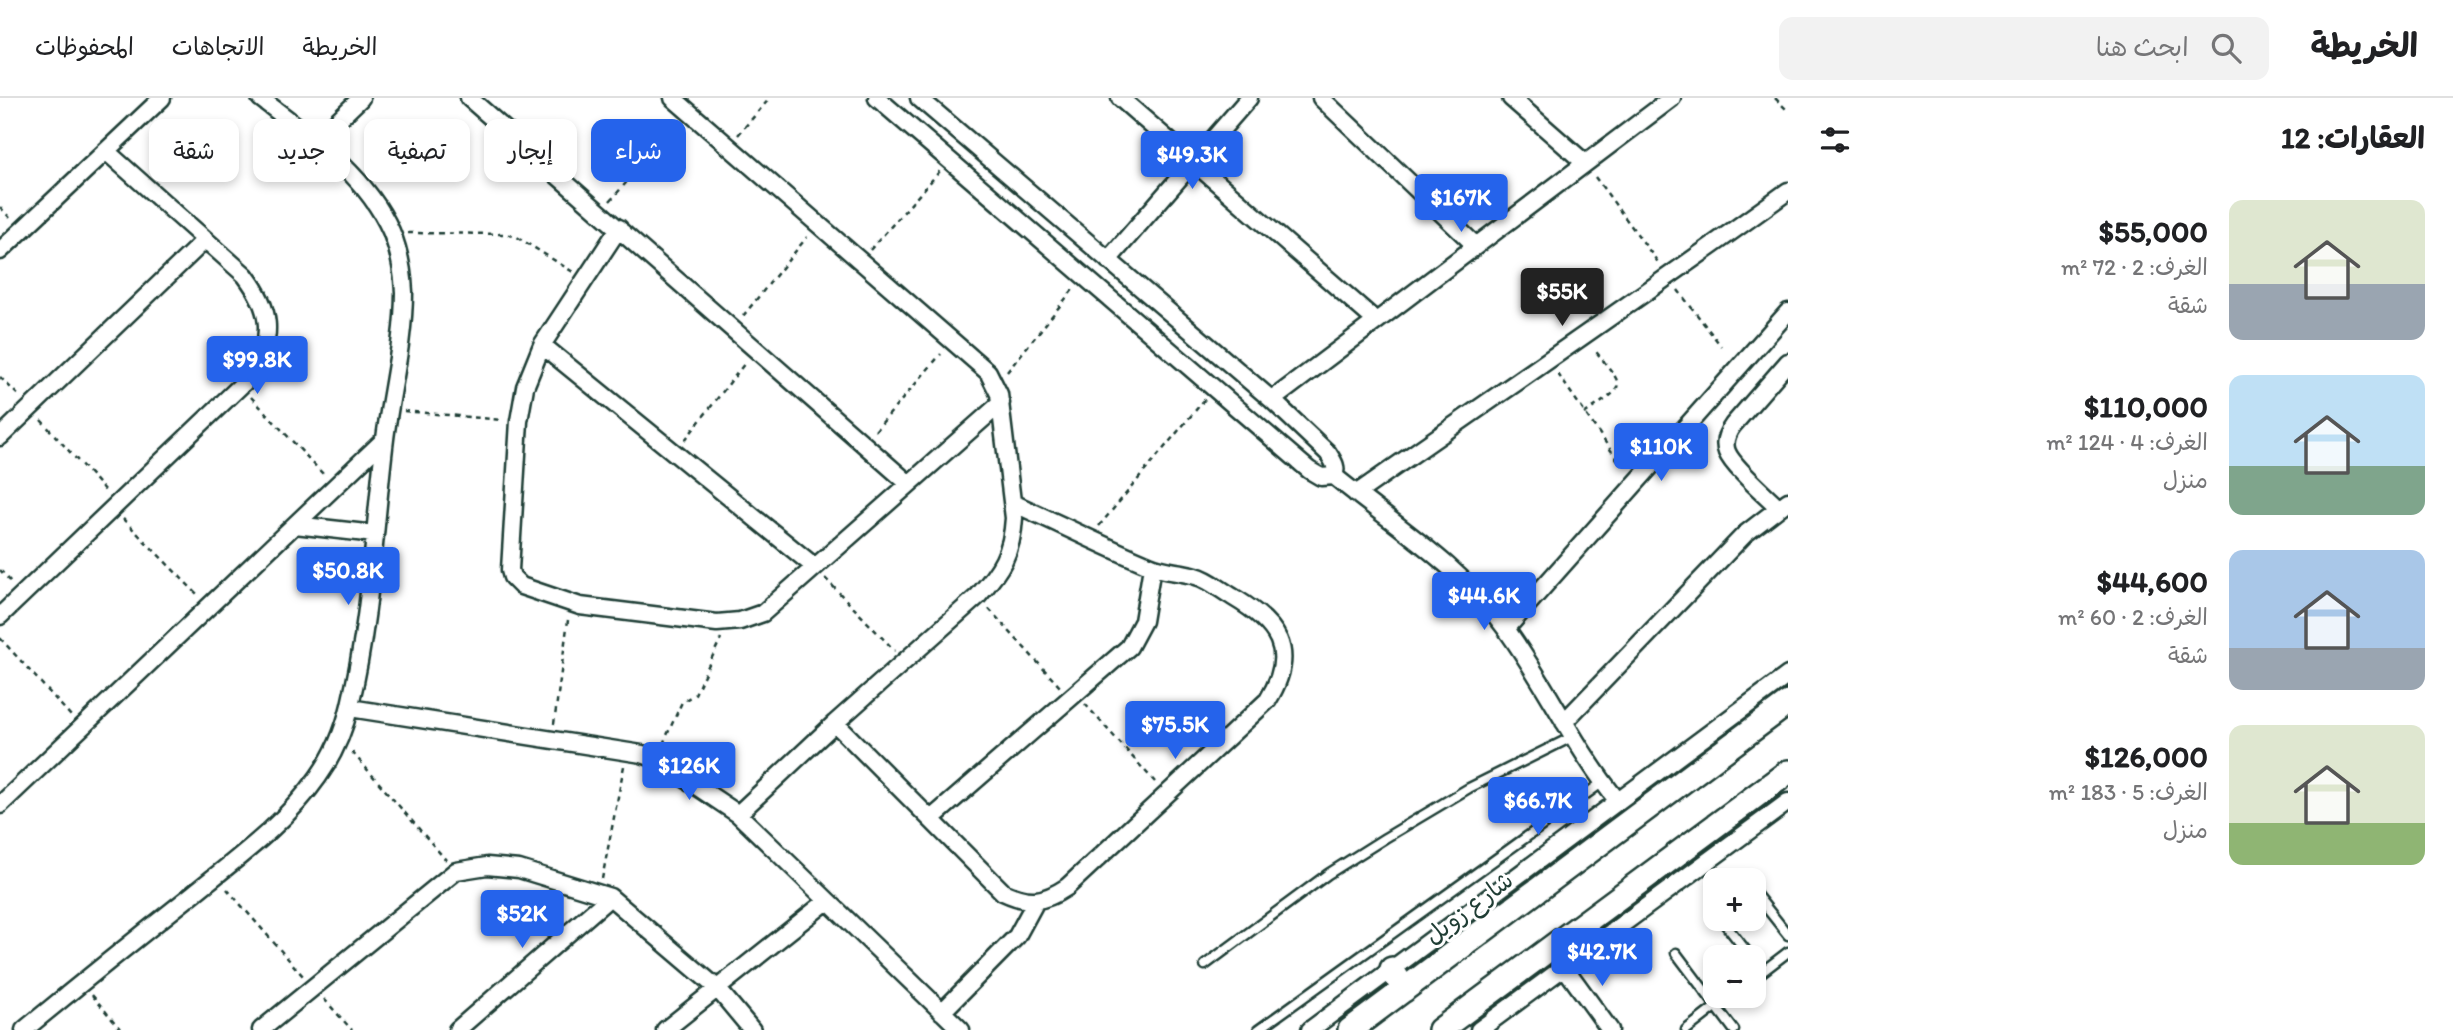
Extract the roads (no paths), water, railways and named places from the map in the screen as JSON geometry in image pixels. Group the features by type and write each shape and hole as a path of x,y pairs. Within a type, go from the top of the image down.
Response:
{"main road":[{"name":"شارع زويل","path":"1350,1030 1788,703"},
{"path":"1440,1030 1788,772"},
{"path":"1392,969 1404,990"}],"street":[{"path":"0,251 162,98"},
{"path":"260,98 287,119"},
{"path":"339,119 361,98"},
{"path":"469,98 908,483"},
{"path":"673,98 988,372 997,386 1001,402 1013,503 1010,547 997,575 978,596 835,723 738,814"},
{"path":"877,98 1309,470 1321,477 1334,476 1436,555 1506,629 1572,737 1618,800"},
{"path":"919,98 1272,400 1328,453 1334,463 1334,476"},
{"path":"1120,98 1376,321"},
{"path":"1108,260 1249,98"},
{"path":"1321,98 1476,246"},
{"path":"1511,98 1585,163"},
{"path":"1272,400 1672,98"},
{"path":"954,165 976,147"},
{"path":"0,616 241,386 254,373 264,354 268,333 266,312 258,292 244,275 106,151"},
{"path":"24,1030 215,876 281,819 300,799 329,760 340,738 350,708 363,642 404,288 400,260 391,233 374,201 350,174"},
{"path":"1356,494 1669,278 1788,191"},
{"path":"619,228 542,345 525,387 519,421 510,570 512,577 521,586 593,608 728,623 762,613 1001,402"},
{"path":"0,437 205,240"},
{"path":"1506,629 1788,312"},
{"path":"542,345 815,567"},
{"path":"1564,722 1745,534 1783,504 1732,461 1725,443 1727,433 1733,425 1788,362"},
{"path":"0,805 385,439"},
{"path":"835,723 1003,892 1019,899 1036,901 1053,897 1068,887 1268,700 1279,682 1283,663 1280,643 1271,625 1257,611 1198,576 1152,567 1013,503"},
{"path":"295,525 374,534"},
{"path":"931,819 1129,647 1143,621 1152,567"},
{"path":"1310,1030 1788,675"},
{"path":"350,708 627,752 656,759 738,814 961,1030"},
{"path":"1479,1030 1788,802"},
{"path":"261,1030 456,871 487,866 519,869 604,895 717,988 752,1030"},
{"path":"457,1030 604,895"},
{"path":"665,1030 827,901"},
{"path":"942,1012 1017,936 1036,901"},
{"path":"1565,968 1610,1030"}],"lane":[{"path":"1205,965 1328,874 1385,838 1469,788 1572,737"},
{"path":"1258,1030 1603,782"},
{"path":"1766,907 1788,935"},
{"path":"1730,931 1741,945"},
{"path":"1766,969 1788,952"},
{"path":"1676,953 1703,989"},
{"path":"1686,1030 1715,1008"},
{"path":"1717,1008 1734,1030"}]}
